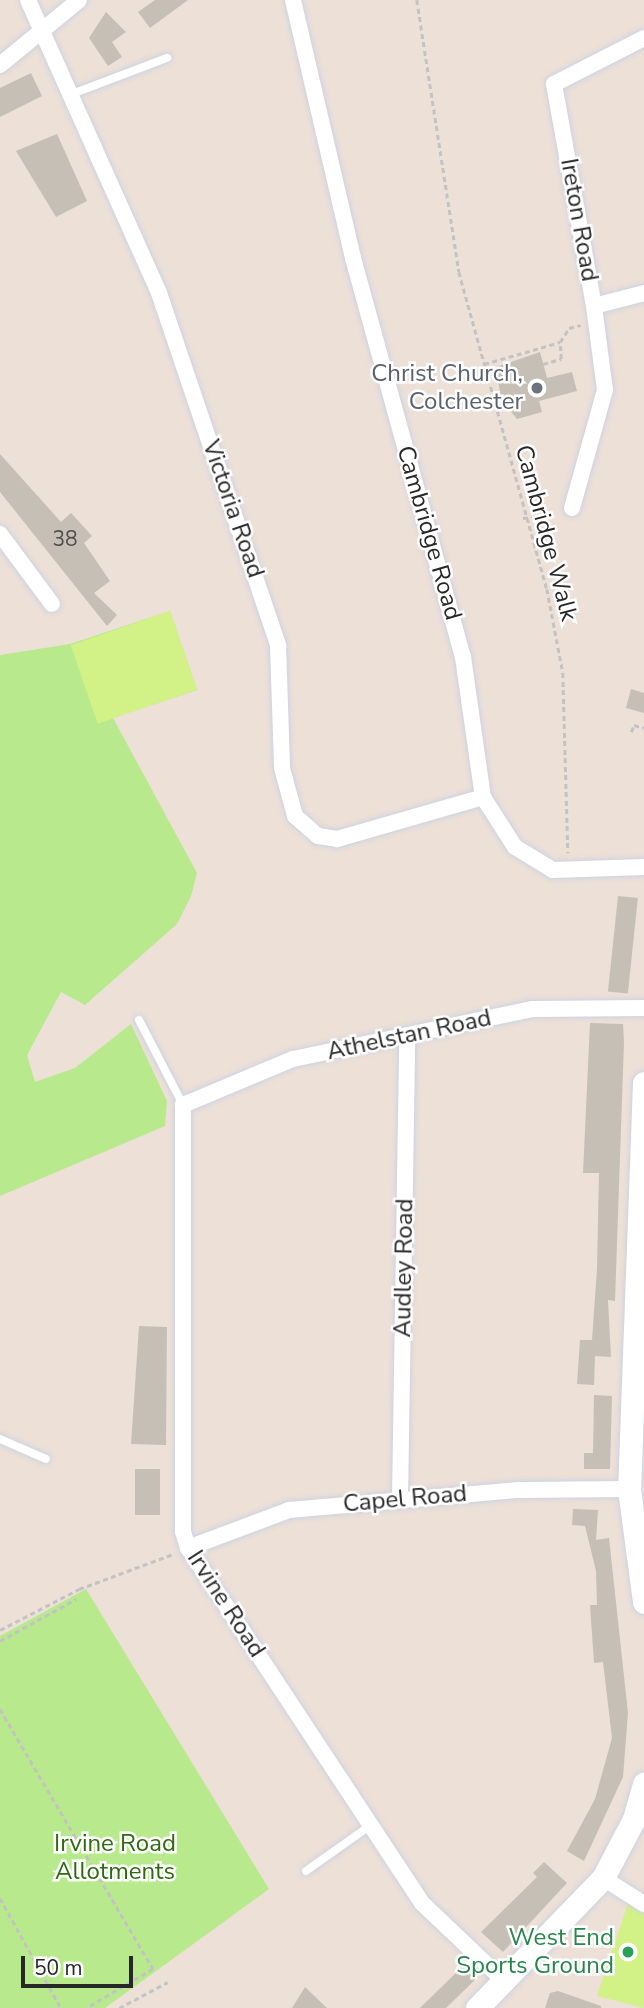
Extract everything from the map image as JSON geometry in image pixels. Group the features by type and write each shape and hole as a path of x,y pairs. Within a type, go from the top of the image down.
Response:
{"main road":[{"path":"643,1597 629,1489 644,1083"},
{"path":"477,2008 603,1878 634,1819 644,1783"}],"street":[{"name":"Victoria Road","path":"28,0 44,26 159,293 278,645 282,768 295,816 318,836 337,838 483,797"},
{"path":"0,65 44,26 79,0"},
{"name":"Cambridge Road","path":"293,0 353,258 464,657 483,797 515,846 568,874"},
{"name":"Ireton Road","path":"644,38 554,84 595,313 644,293"},
{"path":"572,508 605,390 595,313"},
{"path":"0,534 52,604"},
{"path":"568,874 644,867"},
{"name":"Athelstan Road","path":"183,1105 293,1059 532,1009 644,1009"},
{"name":"Audley Road","path":"400,1499 407,1037"},
{"name":"Irvine Road","path":"183,1105 183,1532 188,1548 422,1903 503,1980"},
{"name":"Capel Road","path":"188,1548 289,1510 400,1499 629,1489"},
{"path":"603,1878 644,1904"}],"lane":[{"path":"72,93 167,58"},
{"path":"139,1020 183,1105"},
{"path":"0,1439 46,1459"},
{"path":"306,1871 371,1825"}],"path":[{"name":"Cambridge Walk","path":"417,0 459,272 523,517 547,589 563,673 568,874"},
{"path":"543,364 561,359 561,342 569,328 595,313"},
{"path":"484,364 561,342"},
{"path":"523,517 572,508"},
{"path":"631,732 634,725 644,728"},
{"path":"0,1630 79,1589 188,1548"},
{"path":"0,1641 76,1599"},
{"path":"0,1709 153,1969 87,2008"},
{"path":"0,1898 61,2008"},
{"path":"119,2008 168,1982"}],"green space":[{"path":"170,611 197,690 113,718 197,873 191,896 177,924 85,1005 61,992 27,1055 35,1082 75,1068 131,1024 167,1101 165,1126 0,1196 0,655 70,644"},
{"path":"170,611 197,689 98,724 71,645"},
{"name":"Irvine Road Allotments","path":"86,1589 269,1889 105,2008 0,2008 0,1636"},
{"name":"West End Sports Ground","path":"628,1903 644,1909 644,2008 597,1996"}],"building":[{"path":"155,0 188,0 150,28 138,12"},
{"path":"106,12 126,32 112,42 122,57 108,66 89,38"},
{"path":"31,73 42,96 0,117 0,88"},
{"path":"57,134 87,201 56,217 16,151"},
{"name":"Christ Church, Colchester","path":"540,352 547,378 572,372 577,391 539,401 542,412 517,419 501,399 496,367"},
{"path":"0,454 61,522 71,513 92,536 84,543 110,581 94,593 117,615 107,626 0,492"},
{"path":"631,689 644,693 644,713 626,708"},
{"path":"618,896 638,898 628,994 608,991"},
{"path":"590,1023 623,1024 624,1042 615,1301 608,1300 611,1357 595,1356 594,1385 577,1384 580,1340 592,1340 597,1269 599,1173 583,1173"},
{"path":"139,1326 167,1327 166,1445 131,1444"},
{"path":"594,1395 612,1396 610,1469 584,1469 584,1453 593,1453"},
{"path":"135,1469 160,1469 160,1515 135,1515"},
{"path":"573,1509 598,1510 596,1540 609,1538 628,1713 623,1777 584,1861 567,1851 595,1799 612,1738 603,1662 594,1663 590,1605 597,1605 596,1571 585,1526 572,1525"},
{"path":"544,1862 567,1883 503,1952 481,1932 537,1877 533,1873"},
{"path":"464,1965 477,1978 446,2008 420,2008"},
{"path":"305,1987 327,2008 292,2008"},
{"path":"558,1991 601,2008 545,2008 550,1993"}],"place":[{"name":"Christ Church, Colchester","path":"537,388"},
{"name":"West End Sports Ground","path":"628,1952"}]}
